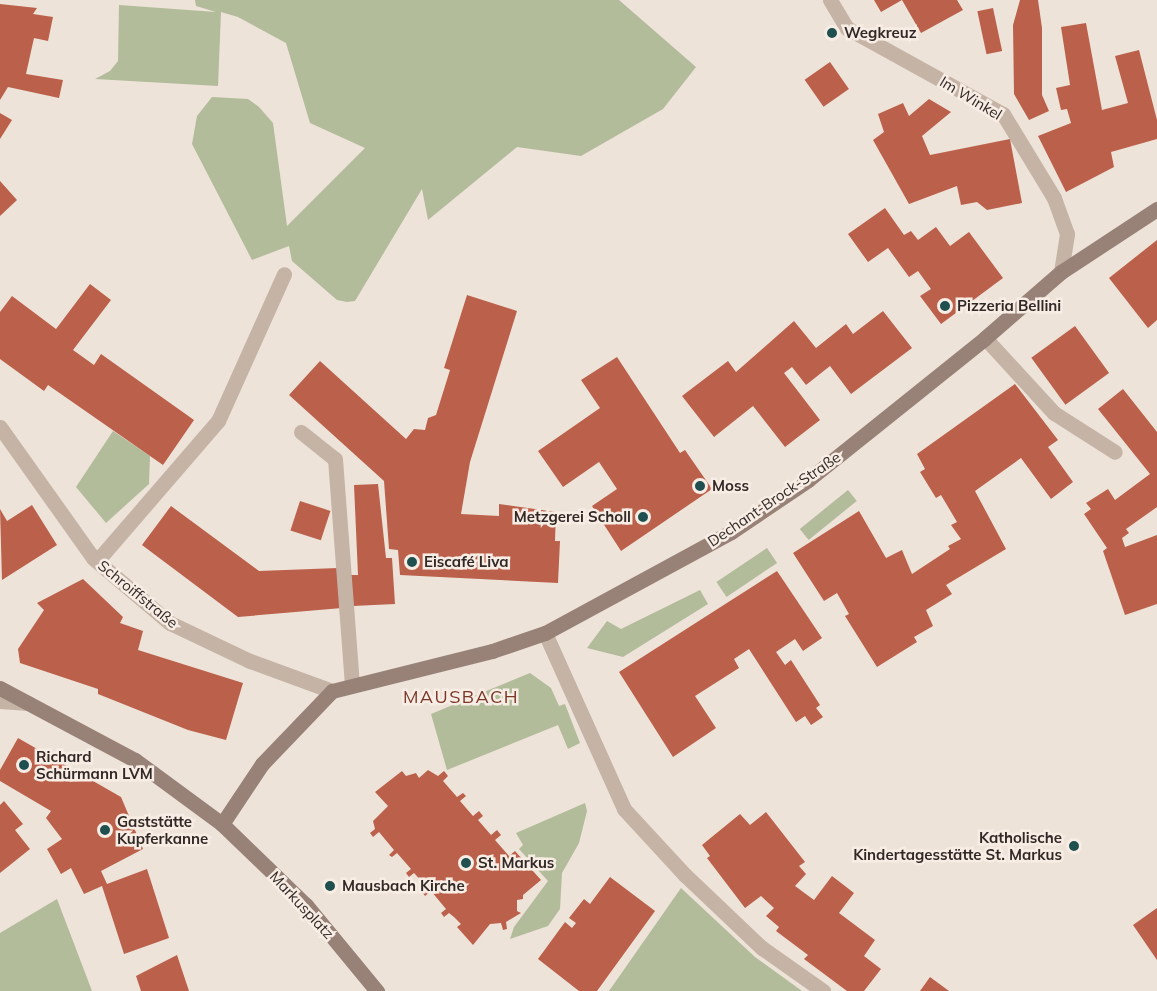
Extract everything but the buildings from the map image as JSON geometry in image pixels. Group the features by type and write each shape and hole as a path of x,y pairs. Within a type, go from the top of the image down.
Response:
{"street":[{"name":"Im Winkel","path":"830,0 847,28 1003,114 1054,198 1067,234 1061,272"},
{"name":"Dechant-Brock-Straße","path":"222,824 262,764 332,691 352,684 415,671 545,633 731,532 808,480 986,338 1061,272 1157,209"},
{"path":"97,561 219,421 284,274"},
{"path":"986,338 1054,412 1115,452"},
{"name":"Schroiffstraße","path":"0,427 97,561 170,623 250,661 332,691"},
{"path":"302,432 335,459 352,684"},
{"path":"545,633 624,808 685,875 762,948 823,991"},
{"name":"Markusplatz","path":"0,688 135,760 222,824 306,905 377,991"},
{"path":"0,701 28,703"}],"green space":[{"path":"195,0 619,0 696,67 663,109 581,156 517,147 428,220 422,189 355,301 347,302 337,300 292,261 289,246 252,260 192,144 197,116 212,97 248,99 259,107 273,123 287,226 365,148 310,123 286,43 238,17 221,12 218,86 95,79 110,71 118,61 119,5 216,12 196,6"},
{"path":"113,431 150,456 149,484 106,523 76,487"},
{"path":"848,490 857,501 809,540 800,529"},
{"path":"767,548 777,563 726,597 716,582"},
{"path":"700,590 708,604 623,657 587,648 607,621 621,629"},
{"path":"530,673 551,688 559,706 565,704 580,743 568,749 558,725 447,770 431,714"},
{"path":"585,803 587,811 579,843 562,873 560,909 548,926 510,939 514,927 548,881 519,849 523,845 516,833"},
{"path":"681,888 755,957 802,991 609,991"},
{"path":"57,899 92,991 0,991 0,933"}],"place":[{"name":"Wegkreuz","path":"832,33"},
{"name":"Pizzeria Bellini","path":"945,306"},
{"name":"Moss","path":"700,486"},
{"name":"Metzgerei Scholl","path":"643,517"},
{"name":"Eiscafé Liva","path":"412,562"},
{"name":"Richard Schürmann LVM","path":"24,765"},
{"name":"Gaststätte Kupferkanne","path":"105,830"},
{"name":"Katholische Kindertagesstätte St. Markus","path":"1074,846"},
{"name":"St. Markus","path":"466,863"},
{"name":"Mausbach Kirche","path":"330,886"}],"district":[{"name":"MAUSBACH","path":"461,697"}]}
